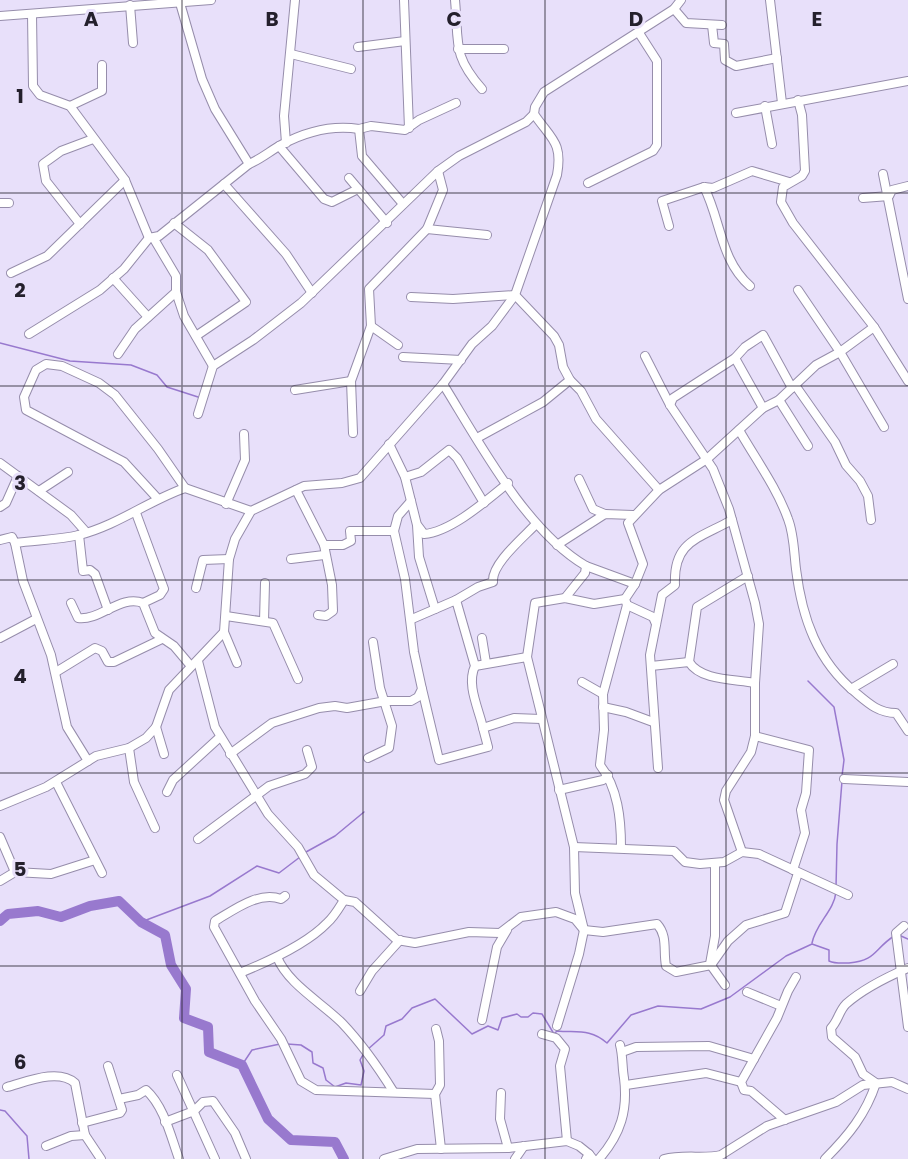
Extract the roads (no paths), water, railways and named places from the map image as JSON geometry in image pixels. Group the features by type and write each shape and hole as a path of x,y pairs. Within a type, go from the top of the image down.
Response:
{"street":[{"path":"0,15 211,0"},
{"path":"295,0 282,144 324,199 332,202 358,189"},
{"path":"404,0 410,128"},
{"path":"455,0 458,49 465,70 482,89"},
{"path":"198,414 213,366 253,340 312,293 387,223 403,204 438,171 459,156 526,122 534,114 535,107 544,92 639,33 674,9 681,0"},
{"path":"770,0 782,104"},
{"path":"180,3 210,99 249,164"},
{"path":"130,5 133,44"},
{"path":"674,9 686,23 722,25"},
{"path":"32,14 33,86 40,95 70,106 125,180 151,238 176,276 176,292 184,316 213,366"},
{"path":"712,25 714,43 724,44 725,60 736,66 777,58"},
{"path":"588,183 653,151 657,145 657,61 639,33"},
{"path":"358,47 405,41"},
{"path":"458,49 504,49"},
{"path":"291,54 351,69"},
{"path":"70,106 102,91 102,64"},
{"path":"736,113 908,81"},
{"path":"798,100 802,115 805,171 802,176 789,182 781,190 784,209 874,327 908,381"},
{"path":"29,334 113,278 151,238 174,223 249,164 282,144 333,128 359,129 371,126 410,128 419,120 456,102"},
{"path":"765,106 772,144"},
{"path":"237,663 224,632 229,560 235,539 251,511 296,490 360,478 443,384 472,344 492,326 515,295 557,175 560,158 554,138 534,114"},
{"path":"359,129 362,156 403,204"},
{"path":"80,224 46,181 42,164 61,151 93,139"},
{"path":"353,433 351,381 371,326 368,292 370,285 428,230 443,190 438,171"},
{"path":"669,226 662,201 704,187 713,188 752,171 789,182"},
{"path":"883,174 908,299"},
{"path":"349,178 387,223"},
{"path":"11,273 47,256 125,180"},
{"path":"224,184 286,254 312,293"},
{"path":"889,196 892,190 908,186"},
{"path":"704,187 727,256 741,278 750,286"},
{"path":"863,198 889,196"},
{"path":"174,223 208,250 246,302 196,336"},
{"path":"428,230 486,235"},
{"path":"113,278 148,317"},
{"path":"798,290 840,352 884,427"},
{"path":"118,354 135,329 176,292"},
{"path":"411,297 453,299 515,295"},
{"path":"515,295 554,336 559,345 563,367 570,380 581,391 596,419 659,490"},
{"path":"371,326 398,345"},
{"path":"621,847 619,809 608,775 600,765 603,694 626,602 643,564 628,528 633,515 659,490 707,459 763,408 780,400 816,364 840,352 874,327"},
{"path":"670,405 673,398 735,358 745,347 763,335 794,386 835,442 846,465 860,481 868,496 871,520"},
{"path":"645,356 670,405 707,459 732,520 759,624 754,682 755,736 751,752 726,791 724,800 742,852"},
{"path":"403,357 461,360"},
{"path":"735,358 763,408"},
{"path":"158,499 124,462 26,410 24,398 36,370 46,364 62,366 99,383 115,395 158,449 185,488 251,511"},
{"path":"477,438 543,402 570,380"},
{"path":"295,390 351,381"},
{"path":"443,384 536,524 557,545 586,566 635,584"},
{"path":"780,400 808,446"},
{"path":"739,430 788,519 799,596 812,637 822,657 851,689 883,713 896,713 908,731"},
{"path":"226,504 244,460 244,434"},
{"path":"389,444 405,477 417,525 419,556 435,609"},
{"path":"405,477 421,472 449,450 457,458 484,502"},
{"path":"0,463 71,515 82,534 83,571 90,570 95,574 108,610"},
{"path":"39,491 68,472"},
{"path":"0,507 6,502 18,476"},
{"path":"579,479 593,509 605,514 633,515"},
{"path":"417,525 424,534 432,534 484,502 508,483"},
{"path":"15,543 82,534 136,513 158,499 185,488"},
{"path":"296,490 324,545 324,555 332,585 333,611 326,616 318,615"},
{"path":"411,501 398,516 394,531 412,619 411,632 422,689 439,760 488,747 472,687 471,675 475,666 456,600"},
{"path":"71,603 78,618 86,619 128,601 143,603 160,595 164,589 136,513"},
{"path":"557,545 605,514"},
{"path":"658,768 653,722 651,666 662,595 675,585 674,564 685,546 732,520"},
{"path":"412,619 456,600 478,586 493,582 492,575 496,566 536,524"},
{"path":"324,545 343,545 351,541 350,531 394,531"},
{"path":"0,540 12,537 15,543 36,619 45,636 56,672 67,727 88,761"},
{"path":"291,559 324,555"},
{"path":"196,588 203,560 229,560"},
{"path":"565,597 585,573 586,566"},
{"path":"689,662 697,607 748,576"},
{"path":"264,621 265,583"},
{"path":"557,1026 584,930 575,893 574,847 527,657 531,618 535,603 565,597 594,604 626,602 652,617 656,624"},
{"path":"143,603 155,633 194,663 220,737 268,814 298,847 314,874 344,900 355,902 400,940 415,943 469,932 500,933 507,930"},
{"path":"226,616 273,623 298,680"},
{"path":"0,638 36,619"},
{"path":"0,806 56,782 96,756 129,748 146,738 156,727 169,690 224,632"},
{"path":"482,638 486,663"},
{"path":"56,672 96,648 102,651 108,662 114,662 162,639"},
{"path":"369,758 389,748 392,726 386,701 380,688 373,642"},
{"path":"475,666 527,657"},
{"path":"651,666 689,662"},
{"path":"689,662 698,672 708,676 754,682"},
{"path":"851,689 893,664"},
{"path":"582,682 603,694"},
{"path":"230,754 272,723 319,708 335,706 347,708 386,701 411,701 418,698 422,689"},
{"path":"603,707 653,722"},
{"path":"483,728 514,718 541,719"},
{"path":"156,727 164,754"},
{"path":"482,1020 497,947 507,930 521,917 556,912 575,919 584,930 603,933 657,924 662,930 664,939 666,966 676,972 711,965 728,941 746,926 785,913 805,833 801,810 806,793 809,750 755,736"},
{"path":"167,792 173,780 220,737"},
{"path":"129,748 134,782 155,828"},
{"path":"198,839 269,786 305,774 312,767 307,750"},
{"path":"559,790 603,780 608,775"},
{"path":"844,779 908,782"},
{"path":"56,782 102,873"},
{"path":"0,837 15,872"},
{"path":"574,847 621,847 644,852 674,851 685,861 715,864 742,852 759,854 848,895"},
{"path":"0,881 15,872 51,874 95,860"},
{"path":"715,864 715,936 711,965 725,985"},
{"path":"285,896 281,899 270,895 248,902 215,921 214,927 255,1001 281,1039 300,1081 316,1090 435,1094"},
{"path":"240,972 277,957 327,924 344,900"},
{"path":"904,926 896,936 904,970 908,1027"},
{"path":"360,990 372,971 400,940"},
{"path":"277,957 282,970 343,1024 393,1091"},
{"path":"876,1083 863,1074 855,1057 832,1037 831,1028 844,1006 871,987 904,970"},
{"path":"741,1082 796,977"},
{"path":"747,992 781,1006"},
{"path":"436,1029 439,1041 441,1085 435,1094 441,1149"},
{"path":"542,1034 556,1038 565,1049 560,1066 567,1142"},
{"path":"599,1159 614,1142 624,1119 626,1085 621,1049 709,1046 754,1059"},
{"path":"82,1123 120,1113 120,1099 108,1066"},
{"path":"626,1085 706,1074 741,1082"},
{"path":"177,1075 215,1159"},
{"path":"8,1087 54,1076 75,1083 85,1135 101,1159"},
{"path":"741,1082 744,1090 751,1090 784,1120"},
{"path":"664,1159 675,1156 714,1158 767,1126 836,1102 863,1085 892,1082 908,1089"},
{"path":"825,1159 854,1128 870,1101 876,1083"},
{"path":"120,1099 138,1095 146,1089 165,1122 179,1159"},
{"path":"501,1093 500,1119 508,1148"},
{"path":"165,1122 194,1111 203,1102 213,1101 235,1132 246,1159"},
{"path":"46,1146 71,1136 85,1135"},
{"path":"384,1159 417,1149 508,1148 567,1142 579,1146 589,1157"},
{"path":"516,1159 524,1146"},
{"path":"459,1150 460,1159"}],"waterway":[{"path":"0,343 70,361 131,365 157,375 167,387 198,397"},
{"path":"808,681 834,707 844,760 842,776"},
{"path":"836,887 842,781"},
{"path":"306,852 335,836 364,812"},
{"path":"141,922 210,896 257,866 279,873 300,857"},
{"path":"812,943 817,929 835,899 836,892"},
{"path":"0,921 8,914 38,911 61,917 90,906 119,901 141,922 165,935 171,965 186,989 184,1018 208,1027 209,1052 242,1065 268,1119 291,1140 335,1142 344,1159"},
{"path":"367,1050 384,1035 386,1026 402,1019 412,1008 435,999 472,1034 488,1026 498,1030 502,1018 517,1014 521,1017 528,1017 533,1013 542,1014 554,1034 557,1031 583,1032 595,1035 607,1043 631,1015 658,1006 701,1009 730,997 786,956 812,944 829,950 829,961 849,963 865,960 894,936"},
{"path":"901,936 908,939"},
{"path":"242,1065 252,1050 280,1044"},
{"path":"287,1044 301,1045 312,1052 313,1063 323,1068 326,1080 335,1087 346,1083 361,1085 364,1071 360,1060 364,1053"},
{"path":"0,1110 5,1111 27,1136 29,1159"}]}
